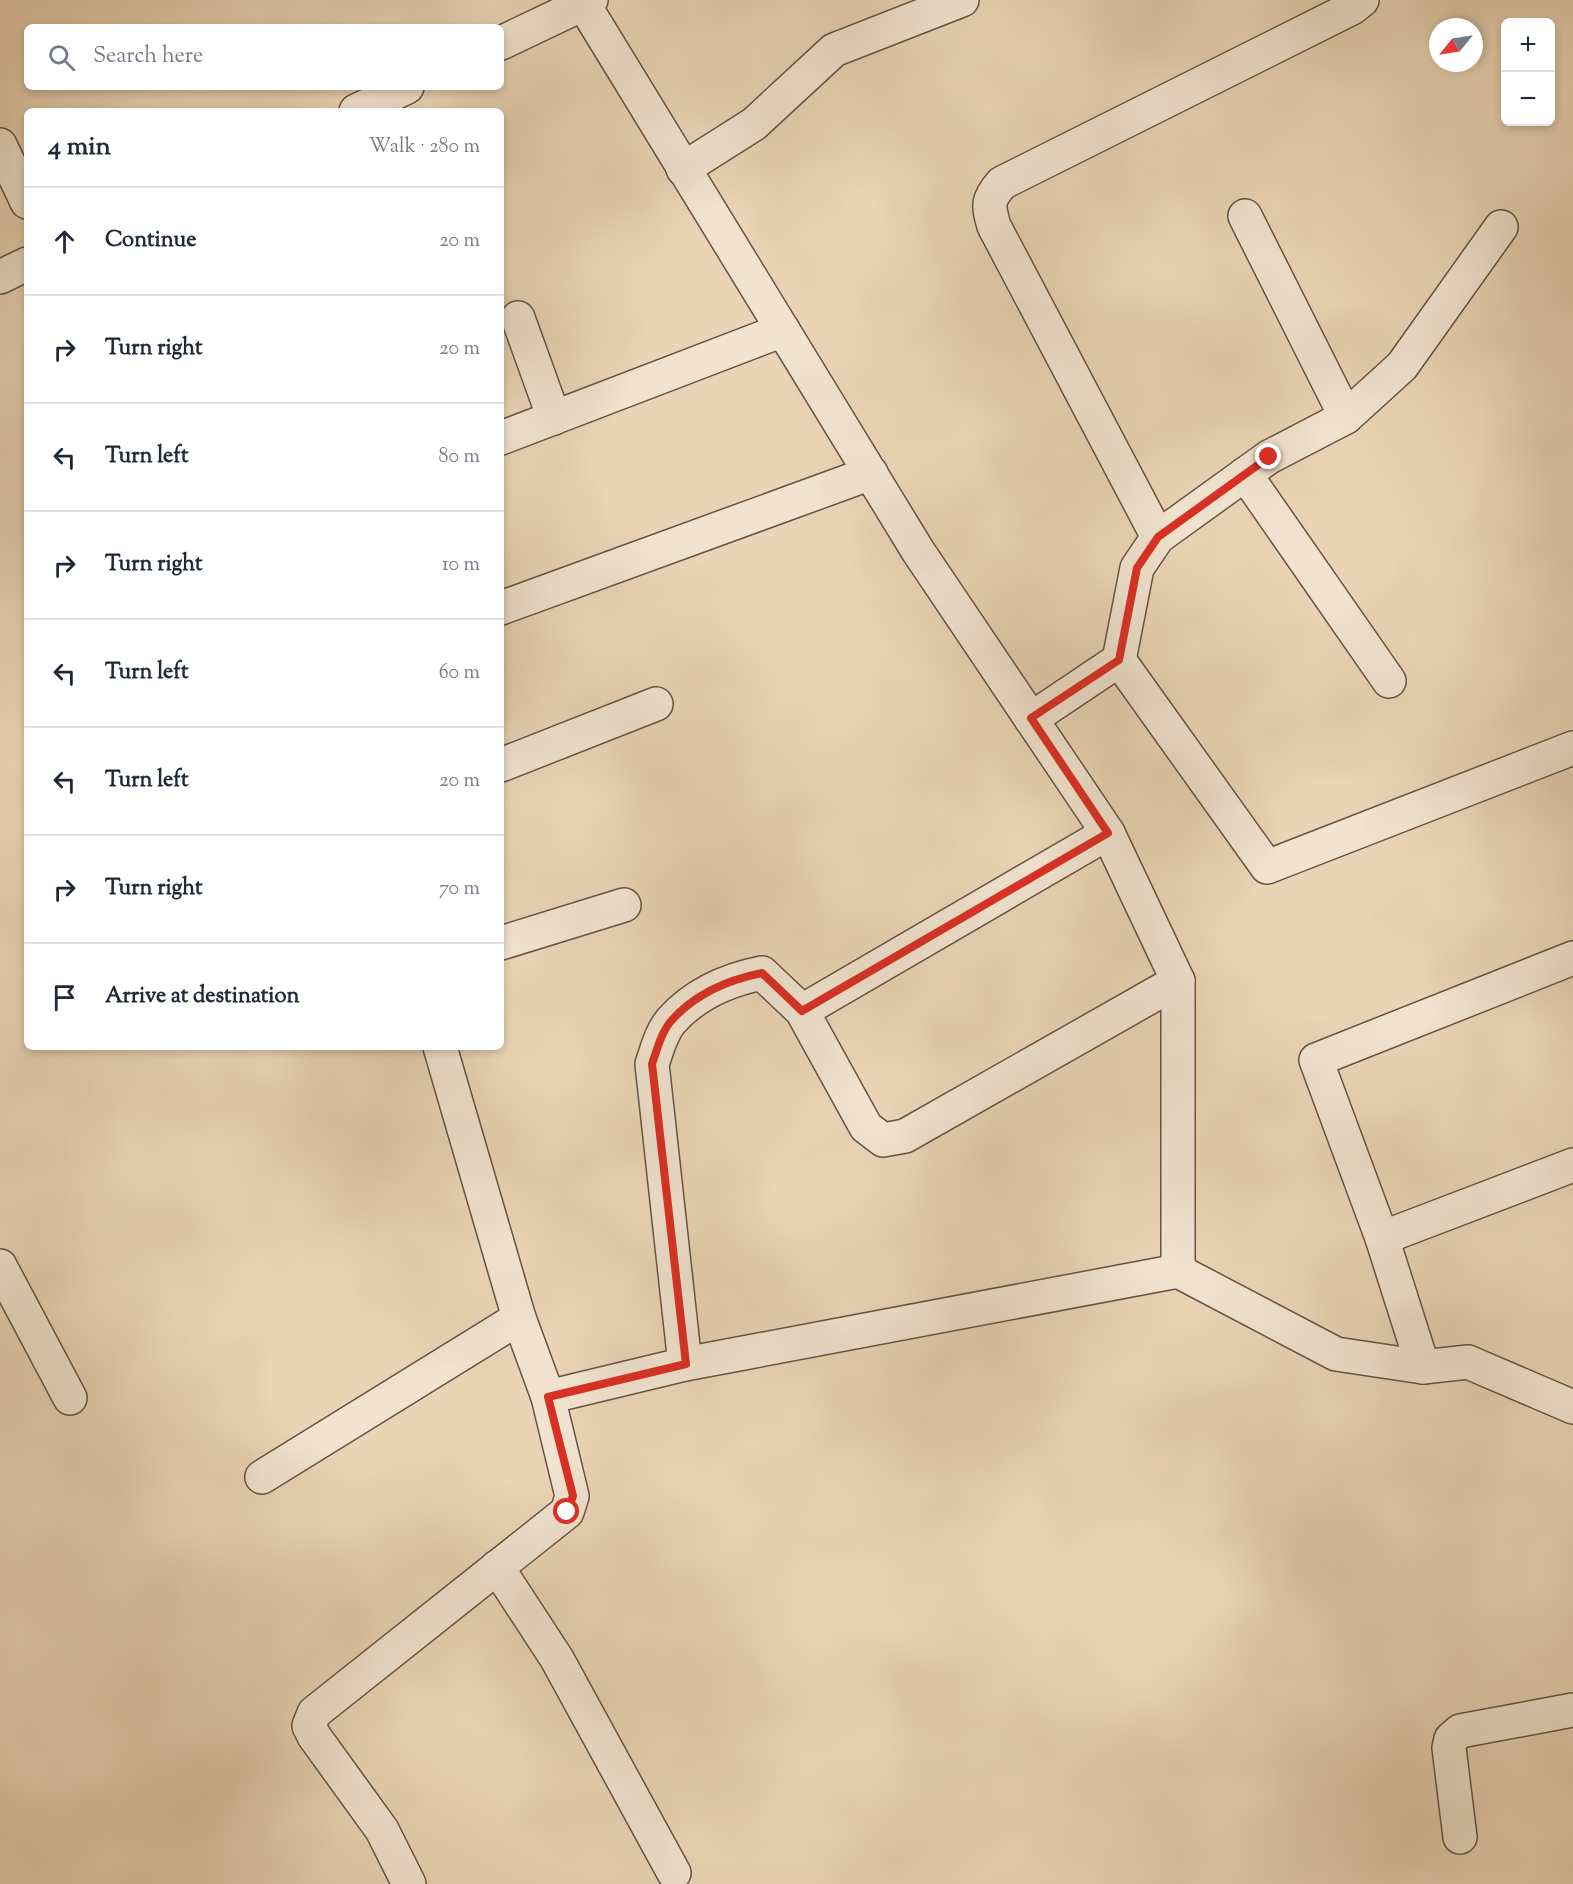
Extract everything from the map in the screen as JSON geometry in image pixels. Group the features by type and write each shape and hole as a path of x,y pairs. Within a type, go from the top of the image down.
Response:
{"street":[{"path":"683,169 754,124 834,50 962,0"},
{"path":"1158,537 994,226 989,208 990,196 1002,183 1341,13 1362,0"},
{"path":"504,42 585,2 683,169 918,551 1108,833 1178,981 1178,1271"},
{"path":"362,108 402,90"},
{"path":"0,145 24,196"},
{"path":"1245,216 1346,417"},
{"path":"1031,718 1119,660 1137,568 1158,537 1269,457 1346,417 1402,366 1501,227"},
{"path":"0,277 24,265"},
{"path":"518,318 554,418"},
{"path":"504,437 783,330"},
{"path":"504,607 871,473"},
{"path":"1245,474 1389,681"},
{"path":"1119,660 1268,867 1573,748"},
{"path":"504,764 656,704"},
{"path":"802,1011 1108,833"},
{"path":"504,942 624,905"},
{"path":"1423,1367 1382,1238 1316,1060 1573,958"},
{"path":"686,1364 652,1064 670,1022 703,994 736,978 762,973 802,1011 866,1127 883,1140 905,1136 1178,981"},
{"path":"409,1884 382,1830 314,1737 309,1726 314,1713 567,1512 573,1496 548,1397 519,1318 441,1050"},
{"path":"1382,1238 1573,1165"},
{"path":"0,1266 70,1398"},
{"path":"548,1397 686,1364 1178,1271 1336,1354 1423,1367 1468,1362 1573,1408"},
{"path":"262,1478 519,1318"},
{"path":"498,1567 557,1659 674,1873"},
{"path":"1460,1837 1449,1749 1451,1739 1460,1731 1573,1710"}],"route":[{"path":"567,1512 573,1496 548,1397 686,1364 652,1064 670,1022 703,994 736,978 762,973 802,1011 1108,833 1031,718 1119,660 1137,568 1158,537 1269,457"}]}
